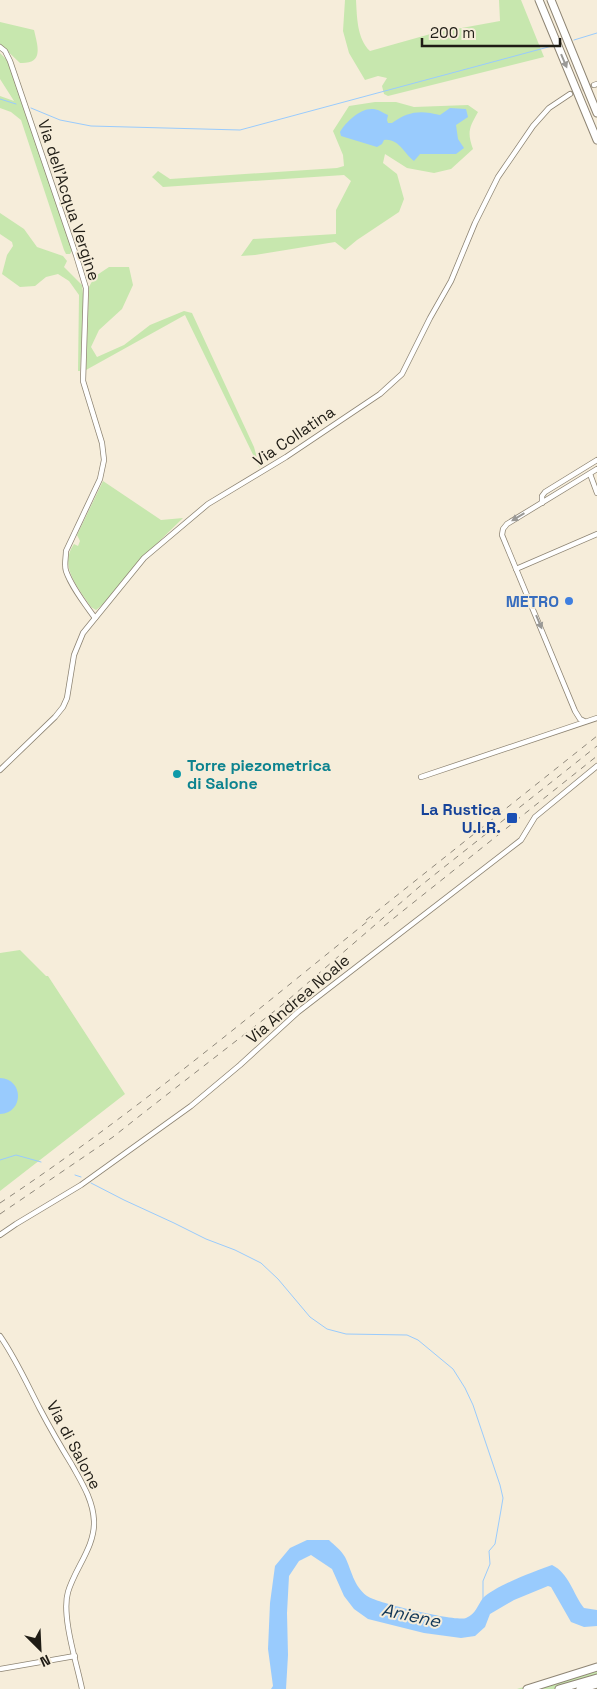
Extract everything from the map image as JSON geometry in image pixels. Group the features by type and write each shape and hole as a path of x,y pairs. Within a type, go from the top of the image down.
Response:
{"highway":[{"path":"539,0 597,140"},
{"path":"551,0 597,112"},
{"path":"527,1689 597,1667"},
{"path":"559,1689 597,1678"},
{"path":"580,1689 597,1684"}],"street":[{"name":"Via dell'Acqua Vergine","path":"0,47 5,51 10,61 86,288 83,375 86,392 102,444 104,460 100,479 66,551 65,562 66,571 75,588 96,618"},
{"name":"Via Collatina","path":"0,770 55,718 63,707 67,698 77,646 83,633 144,558 208,504 268,469 380,394 402,374 451,281 475,223 498,177 533,126 549,108 570,94"},
{"path":"542,503 542,496 545,492 597,460"},
{"path":"584,721 580,719 575,711 502,535 503,528 507,524 597,469"},
{"path":"590,474 597,493"},
{"path":"516,569 597,534"},
{"path":"421,777 597,718"},
{"name":"Via Andrea Noale","path":"0,1235 81,1185 191,1106 240,1065 298,1012 521,840 535,817 597,766"},
{"name":"Via di Salone","path":"0,1336 81,1480 92,1507 93,1532 67,1596 68,1617 82,1689"},
{"path":"0,1340 5,1343"},
{"path":"0,1669 75,1656"}],"green space":[{"path":"345,0 356,0 360,34 370,51 434,33 500,21 499,0 521,0 544,57 388,96 384,94 382,86 387,78 378,76 365,80 349,53 343,31"},
{"path":"0,22 34,30 38,53 33,61 20,63 0,44"},
{"path":"0,53 7,60 12,70 72,251 70,254 66,254 64,250 21,120 11,112 0,108 0,96 14,101 0,79"},
{"path":"375,102 396,102 414,107 468,105 478,112 470,130 473,149 451,169 434,173 407,168 385,154 383,163 397,174 404,199 399,212 345,250 335,242 241,256 253,239 336,234 336,210 351,181 344,175 163,187 152,177 158,171 170,179 344,166 343,155 333,131 349,106"},
{"path":"0,213 24,229 37,247 63,256 67,261 64,267 82,285 84,303 80,371 78,371 79,295 69,281 58,274 46,277 35,286 20,287 2,274 7,255 13,246 12,242 0,234"},
{"path":"109,267 129,267 133,285 122,309 99,330 91,347 97,357 124,345 150,325 184,311 192,313 254,447 260,469 185,315 86,370 89,287 94,277"},
{"path":"103,481 161,520 183,518 142,558 107,601 96,610 91,607 76,585 69,569 68,561 74,544 78,546 80,541 77,535"},
{"path":"20,950 48,976 125,1094 0,1191 0,953"},
{"path":"597,1665 597,1689 517,1689"}],"water":[{"path":"450,108 466,109 468,117 456,125 458,139 464,148 456,154 420,154 414,161 394,141 384,140 377,147 341,136 340,132 354,116 368,109 377,110 388,115 388,123 392,123 409,114 427,112 440,115"},
{"path":"0,1078 8,1080 13,1084 18,1096 13,1108 8,1112 0,1114"},
{"name":"Aniene","path":"307,1540 329,1540 342,1552 356,1583 367,1596 400,1607 448,1617 466,1618 476,1610 483,1598 489,1593 516,1579 552,1565 567,1578 584,1608 597,1610 597,1626 584,1627 571,1622 551,1587 548,1586 514,1600 490,1614 485,1627 475,1636 461,1638 424,1633 368,1619 354,1609 344,1596 332,1569 311,1555 299,1561 289,1576 286,1689 271,1689 273,1686 268,1649 270,1603 275,1566 290,1548"}],"waterway":[{"path":"574,40 597,33"},
{"path":"31,108 60,120 91,126 240,130 552,46"},
{"path":"0,99 16,104"},
{"path":"0,1160 16,1155 41,1162"},
{"path":"75,1175 81,1177"},
{"path":"91,1183 206,1239 235,1250 261,1263 278,1279 310,1317 327,1329 346,1334 407,1335 418,1340 453,1369 473,1405 503,1498 495,1544 489,1551 490,1564 483,1581 483,1599"}],"tunnel":[{"path":"570,94 594,85"}],"railway":[{"path":"366,920 597,736"},
{"path":"0,1214 113,1137 281,1006 419,887 597,746"},
{"path":"384,926 597,756"},
{"path":"0,1203 49,1170 143,1100 236,1028 373,917"}],"place":[{"name":"METRO","path":"569,601"},
{"name":"Torre piezometrica di Salone","path":"177,774"},
{"name":"La Rustica U.I.R.","path":"512,818"}]}
